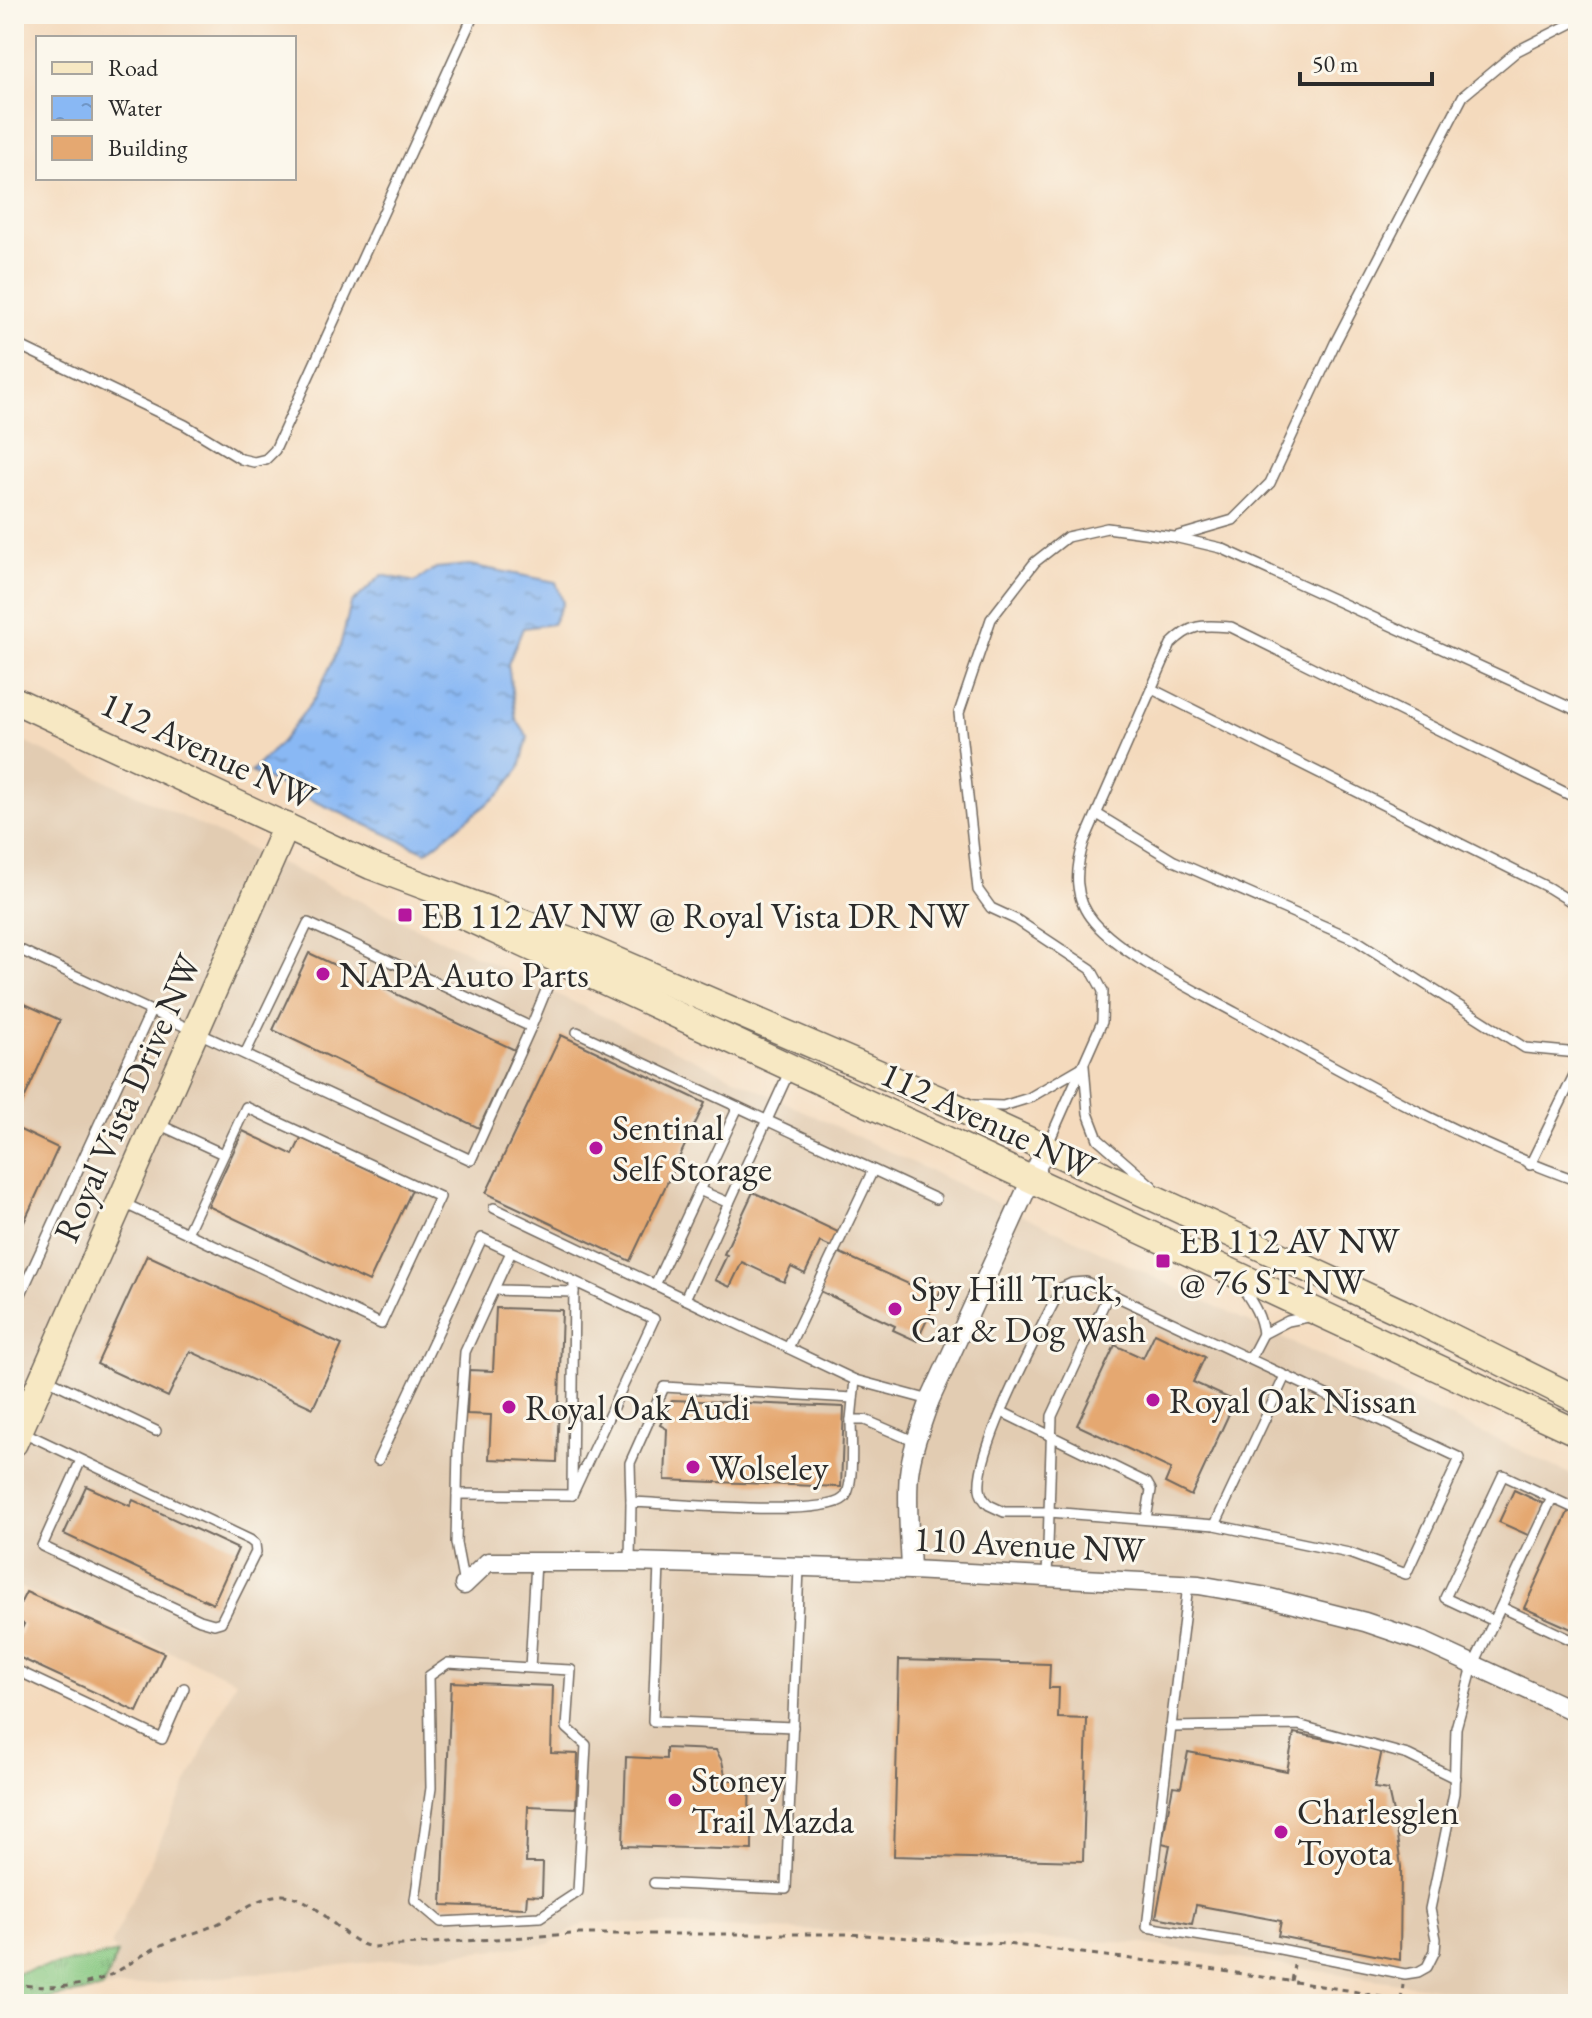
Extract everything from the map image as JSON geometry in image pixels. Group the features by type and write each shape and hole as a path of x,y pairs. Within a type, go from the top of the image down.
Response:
{"street":[{"name":"112 Avenue NW","path":"14,700 371,866 465,918 1578,1433"},
{"name":"Royal Vista Drive NW","path":"19,1423 44,1378 286,826"},
{"name":"112 Avenue NW","path":"371,866 584,946 950,1104 1401,1312 1578,1400"},
{"path":"911,1570 909,1473 916,1442 930,1400 1045,1149"},
{"name":"110 Avenue NW","path":"464,1585 488,1562 630,1562 911,1570 1188,1585 1262,1596 1365,1622 1424,1642 1578,1713"}],"lane":[{"path":"14,343 185,425 241,459 254,462 266,459 275,450 474,14"},
{"path":"1174,537 1233,520 1270,483 1335,343 1463,96 1517,51 1578,20"},
{"path":"1045,1149 1102,1022 1103,991 1091,969 1017,920 991,908 978,890 959,713 991,619 1035,562 1067,537 1107,528 1174,537 1221,548 1578,711"},
{"path":"1578,799 1231,627 1207,625 1185,630 1171,644 1076,867 1078,892 1092,920 1116,942 1205,996 1411,1109 1530,1165 1578,1181"},
{"path":"1152,689 1549,888 1578,906"},
{"path":"1097,814 1174,861 1356,940 1525,1048 1578,1053"},
{"path":"245,1054 308,923 531,1027"},
{"path":"14,947 471,1160 558,961"},
{"path":"14,1309 151,1011"},
{"path":"577,1032 936,1199"},
{"path":"950,1104 1003,1106 1029,1098 1084,1066"},
{"path":"1084,1066 1088,1113 1098,1139 1126,1166 1194,1218"},
{"path":"1530,1165 1578,1067"},
{"path":"685,1299 791,1069"},
{"path":"119,1201 187,1233 381,1324 440,1197 246,1107 187,1233"},
{"path":"655,1285 738,1107"},
{"path":"155,1122 223,1154"},
{"path":"788,1348 873,1170"},
{"path":"699,1190 729,1203"},
{"path":"494,1208 855,1380 930,1400"},
{"path":"378,1460 482,1238 574,1287 654,1319 572,1495"},
{"path":"464,1585 456,1543 465,1352 511,1252"},
{"path":"1232,1272 1262,1322 1263,1334 1250,1359"},
{"path":"1086,1282 1250,1359 1460,1458 1406,1574 1349,1553 1215,1525 1049,1512 1004,1512 984,1500 980,1490 981,1474 1002,1412 1061,1288 1086,1282"},
{"path":"494,1290 574,1287"},
{"path":"572,1495 574,1287"},
{"path":"1047,1578 1052,1416 1109,1293"},
{"path":"1263,1334 1288,1321 1321,1314"},
{"path":"1215,1525 1285,1376"},
{"path":"44,1378 156,1431"},
{"path":"631,1502 803,1509 841,1501 847,1495 850,1482 855,1380"},
{"path":"630,1562 630,1463 664,1387 853,1398"},
{"path":"1002,1412 1147,1483 1151,1490 1146,1519"},
{"path":"851,1420 865,1420 916,1442"},
{"path":"19,1423 81,1460 255,1544 256,1552 221,1622 214,1624 200,1620 42,1546 81,1460"},
{"path":"1494,1621 1445,1598 1503,1475 1578,1510"},
{"path":"457,1494 572,1495"},
{"path":"1188,1585 1147,1927 1405,1974 1418,1972 1427,1967 1435,1951 1436,1939 1430,1909 1454,1793 1456,1728 1473,1666 1552,1498"},
{"path":"530,1668 536,1562"},
{"path":"659,1564 653,1721 793,1727"},
{"path":"654,1883 786,1889 799,1568"},
{"path":"1501,1607 1578,1643"},
{"path":"448,1663 530,1668 571,1670 567,1728 586,1745 578,1892 540,1917 441,1922 415,1900 431,1788 429,1676 448,1663"},
{"path":"14,1669 162,1739 184,1688"},
{"path":"1170,1727 1298,1725 1408,1755 1455,1778"}],"path":[{"path":"14,1983 46,1988 69,1986 112,1974 165,1943 204,1931 260,1900 284,1895 312,1906 349,1938 372,1947 571,1934 848,1934 1006,1944 1190,1966 1347,1990 1414,2004"}],"shaded area":[{"path":"14,737 1578,1478 1578,2004 1516,2004 1492,1997 1137,1943 587,1922 548,1944 102,1989 118,1954 111,1945 236,1680 14,1585"}],"green space":[{"path":"118,1953 102,1989 14,2004 14,1973"}],"water":[{"path":"469,565 556,582 563,603 552,624 523,628 508,664 516,719 528,737 520,768 501,793 426,852 251,772 281,742 315,698 340,646 351,604 382,575 415,582 436,568"}],"building":[{"path":"309,953 515,1050 479,1128 273,1030"},
{"path":"14,999 60,1020 14,1121"},
{"name":"Sentinal Self Storage","path":"561,1035 705,1103 630,1261 486,1193"},
{"path":"14,1127 58,1148 14,1244"},
{"path":"243,1131 293,1155 301,1138 412,1190 369,1282 208,1206"},
{"path":"753,1192 840,1233 833,1248 820,1242 805,1274 791,1267 784,1282 742,1262 730,1287 715,1280"},
{"name":"Spy Hill Truck, Car & Dog Wash","path":"838,1252 913,1286 918,1277 942,1288 917,1341 893,1330 895,1326 820,1291"},
{"path":"147,1255 342,1345 313,1408 190,1351 168,1397 97,1364"},
{"path":"496,1308 562,1310 557,1462 489,1459 491,1415 467,1414 469,1370 493,1371"},
{"path":"1155,1333 1205,1357 1193,1382 1235,1401 1191,1496 1165,1483 1171,1469 1077,1425 1115,1345 1143,1358"},
{"path":"672,1400 844,1407 841,1487 665,1480 667,1429 660,1425"},
{"path":"86,1486 130,1506 133,1500 238,1549 213,1604 64,1534"},
{"path":"1514,1490 1544,1504 1530,1536 1499,1522"},
{"path":"1569,1510 1578,1514 1578,1632 1524,1608"},
{"path":"26,1592 164,1653 137,1712 14,1655 14,1646 24,1624 14,1620 14,1616"},
{"path":"899,1660 1050,1664 1049,1688 1059,1688 1058,1718 1087,1719 1083,1861 894,1856"},
{"path":"451,1682 553,1686 551,1753 578,1754 576,1808 528,1806 526,1863 543,1863 542,1896 527,1895 526,1908 442,1905"},
{"path":"1294,1733 1382,1750 1374,1788 1388,1790 1395,1822 1401,1867 1400,1960 1278,1936 1281,1921 1196,1905 1192,1924 1156,1917 1170,1845 1162,1843 1173,1786 1181,1787 1188,1752 1287,1771"},
{"path":"666,1748 716,1750 726,1780 750,1780 752,1850 623,1846 626,1757 666,1759"}],"place":[{"name":"EB 112 AV NW @ Royal Vista DR NW","path":"405,915"},
{"name":"NAPA Auto Parts","path":"323,974"},
{"name":"Sentinal Self Storage","path":"596,1148"},
{"name":"EB 112 AV NW @ 76 ST NW","path":"1163,1261"},
{"name":"Spy Hill Truck, Car & Dog Wash","path":"895,1309"},
{"name":"Royal Oak Nissan","path":"1153,1400"},
{"name":"Royal Oak Audi","path":"509,1407"},
{"name":"Wolseley","path":"693,1467"},
{"name":"Stoney Trail Mazda","path":"675,1800"},
{"name":"Charlesglen Toyota","path":"1281,1832"}]}
